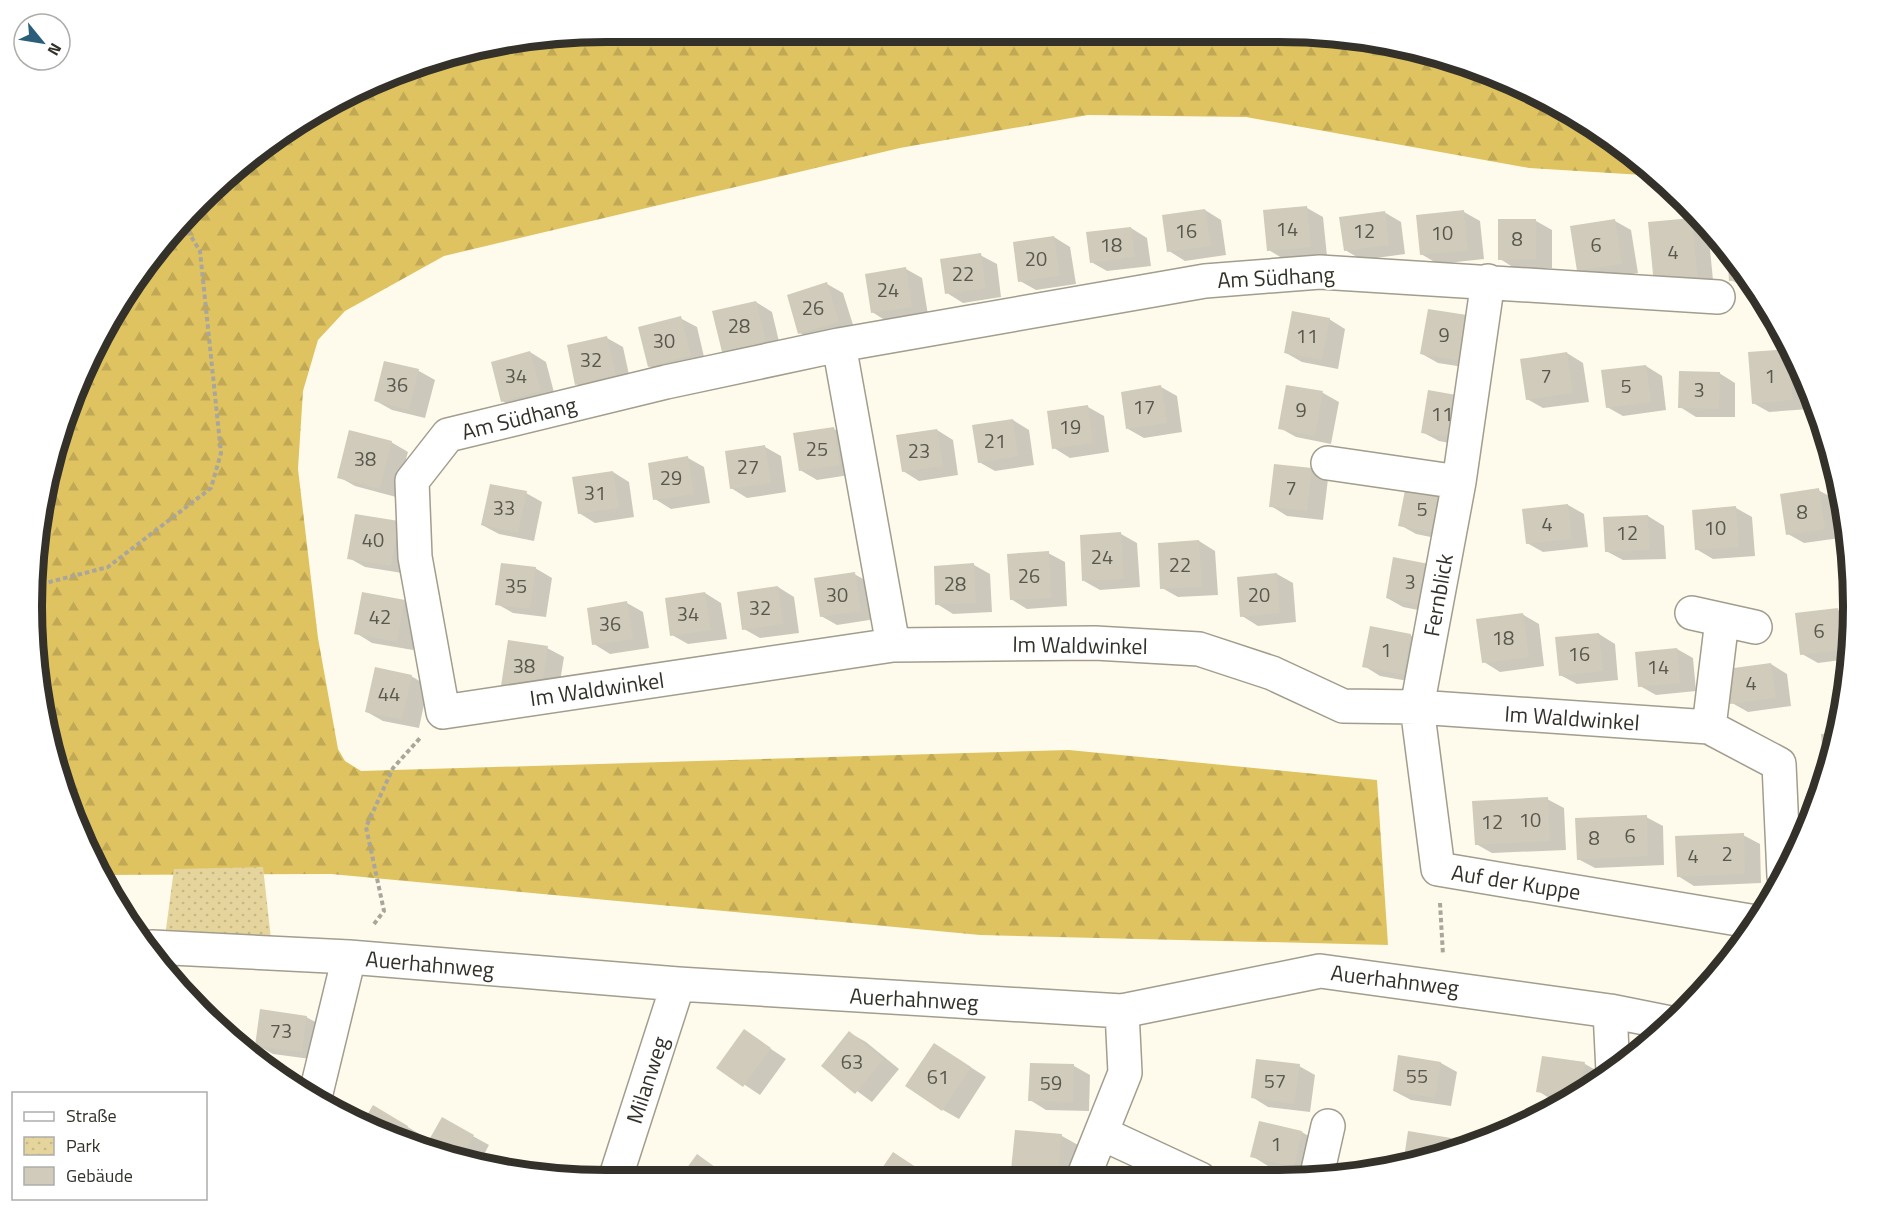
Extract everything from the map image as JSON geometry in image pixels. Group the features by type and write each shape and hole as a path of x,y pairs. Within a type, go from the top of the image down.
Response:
{"street":[{"name":"Am Südhang","path":"443,712 415,557 412,481 448,435 666,382 839,345 1205,281 1320,272 1718,297"},
{"name":"Fernblick","path":"1417,707 1459,482 1488,281"},
{"path":"839,345 893,645"},
{"path":"1328,463 1459,482"},
{"path":"1708,727 1707,617 1755,627"},
{"name":"Im Waldwinkel","path":"443,712 893,645 1095,643 1199,649 1272,673 1343,706 1417,707 1708,727 1779,764 1783,858"},
{"name":"Auf der Kuppe","path":"1417,707 1438,869 1747,920"},
{"name":"Auerhahnweg","path":"158,947 349,957 678,984 1122,1011 1320,971 1444,986 1610,1011 1661,1021"},
{"path":"317,1090 349,957"},
{"name":"Milanweg","path":"618,1170 678,984"},
{"path":"1086,1170 1125,1073 1122,1011"},
{"path":"1610,1011 1612,1060"},
{"path":"1318,1169 1328,1126"},
{"path":"1101,1133 1181,1170"}],"path":[{"path":"43,584 108,567 211,488 221,453 220,441 200,251 187,229"},
{"path":"349,957 384,911 366,827 393,768 443,712"},
{"path":"1438,869 1444,986"}],"green space":[{"path":"569,43 1316,43 1353,47 1425,61 1495,85 1561,118 1592,137 1642,175 1529,168 1246,117 1088,115 900,148 444,256 345,311 318,340 303,391 298,469 318,638 338,749 345,761 361,771 1069,750 1377,780 1388,945 980,935 331,874 111,875 85,822 72,787 53,716 43,643 43,569 53,496 72,425 100,357 137,293 182,234 234,182 293,137 357,100 390,85 460,61 532,47"},
{"path":"263,867 272,948 164,944 174,869"}],"building":[{"path":"1307,206 1311,247 1267,251 1263,210"},
{"path":"1205,209 1211,246 1167,252 1162,215"},
{"path":"1464,210 1468,251 1420,255 1416,215"},
{"path":"1385,211 1389,245 1344,251 1339,217"},
{"path":"1688,218 1692,223 1698,281 1654,285 1648,222"},
{"path":"1498,219 1536,219 1536,259 1498,260"},
{"path":"1615,219 1622,264 1577,271 1570,226"},
{"path":"1131,227 1135,257 1090,263 1086,232"},
{"path":"1054,236 1060,276 1018,282 1013,242"},
{"path":"981,253 986,288 945,294 940,259"},
{"path":"1728,266 1739,280 1729,281"},
{"path":"906,267 912,307 871,313 865,274"},
{"path":"827,282 839,322 798,334 787,295"},
{"path":"756,301 766,341 722,352 712,311"},
{"path":"1428,309 1467,315 1460,361 1420,354"},
{"path":"1292,311 1330,318 1322,360 1284,353"},
{"path":"681,316 691,356 648,367 638,327"},
{"path":"607,336 616,375 575,385 567,345"},
{"path":"1781,350 1791,369 1793,400 1752,404 1748,352"},
{"path":"530,351 541,391 501,402 491,362"},
{"path":"1567,352 1573,393 1526,400 1520,359"},
{"path":"384,361 419,369 409,410 374,401"},
{"path":"1646,365 1651,402 1606,408 1601,370"},
{"path":"1679,371 1720,372 1719,409 1678,408"},
{"path":"1161,385 1167,423 1126,429 1121,392"},
{"path":"1286,385 1323,391 1315,436 1278,429"},
{"path":"1428,390 1462,396 1455,438 1421,433"},
{"path":"1088,405 1093,443 1052,449 1047,411"},
{"path":"1013,419 1018,456 978,463 972,425"},
{"path":"834,427 840,465 799,471 793,433"},
{"path":"937,429 943,466 902,472 896,435"},
{"path":"349,430 392,441 380,489 337,478"},
{"path":"765,445 771,483 730,489 725,451"},
{"path":"688,456 694,494 653,500 648,463"},
{"path":"1274,464 1312,468 1307,511 1269,507"},
{"path":"613,471 619,508 578,514 572,477"},
{"path":"490,484 527,491 518,533 481,525"},
{"path":"1406,485 1447,492 1439,534 1398,526"},
{"path":"1819,488 1825,529 1786,535 1780,494"},
{"path":"1568,504 1572,539 1526,544 1522,509"},
{"path":"1736,506 1739,547 1695,550 1692,510"},
{"path":"355,514 399,521 391,566 347,559"},
{"path":"1648,515 1650,550 1605,552 1603,517"},
{"path":"1121,532 1124,579 1082,581 1080,535"},
{"path":"1199,540 1202,587 1160,589 1158,543"},
{"path":"1049,551 1051,598 1010,600 1007,554"},
{"path":"1393,557 1434,565 1427,606 1386,598"},
{"path":"501,563 536,567 530,609 495,605"},
{"path":"974,563 976,603 935,605 934,566"},
{"path":"855,572 861,611 820,617 814,578"},
{"path":"1277,573 1280,613 1240,617 1237,577"},
{"path":"778,586 783,624 742,630 737,592"},
{"path":"362,592 405,600 397,642 354,634"},
{"path":"705,592 711,630 670,636 665,598"},
{"path":"627,601 633,639 592,645 587,608"},
{"path":"1838,608 1841,650 1800,655 1795,613"},
{"path":"1523,613 1529,657 1482,663 1476,619"},
{"path":"1370,626 1411,634 1403,675 1362,667"},
{"path":"1599,633 1603,671 1559,676 1555,637"},
{"path":"508,640 548,646 541,691 501,686"},
{"path":"1677,648 1680,683 1638,687 1635,652"},
{"path":"1771,663 1776,698 1730,704 1726,669"},
{"path":"375,667 412,675 402,720 365,712"},
{"path":"1821,734 1828,734 1823,756"},
{"path":"1548,797 1550,841 1475,845 1472,801"},
{"path":"1647,815 1648,856 1577,860 1575,818"},
{"path":"1744,833 1745,874 1677,877 1675,836"},
{"path":"260,1009 307,1016 302,1052 255,1046"},
{"path":"744,1029 771,1048 743,1087 716,1068"},
{"path":"849,1031 883,1059 855,1094 821,1066"},
{"path":"934,1043 971,1067 942,1111 905,1086"},
{"path":"1398,1055 1441,1062 1435,1098 1393,1091"},
{"path":"1542,1056 1585,1062 1582,1081 1561,1094 1536,1092"},
{"path":"1256,1059 1300,1064 1294,1104 1251,1098"},
{"path":"1030,1063 1074,1064 1073,1102 1028,1101"},
{"path":"373,1105 408,1126 404,1132 366,1116"},
{"path":"442,1117 474,1135 465,1152 428,1141"},
{"path":"1259,1121 1302,1131 1294,1167 1250,1157"},
{"path":"1015,1130 1062,1134 1058,1170 1011,1170"},
{"path":"1408,1131 1451,1138 1450,1143 1404,1156"},
{"path":"893,1152 920,1170 881,1170"},
{"path":"697,1154 719,1170 685,1170"}]}
